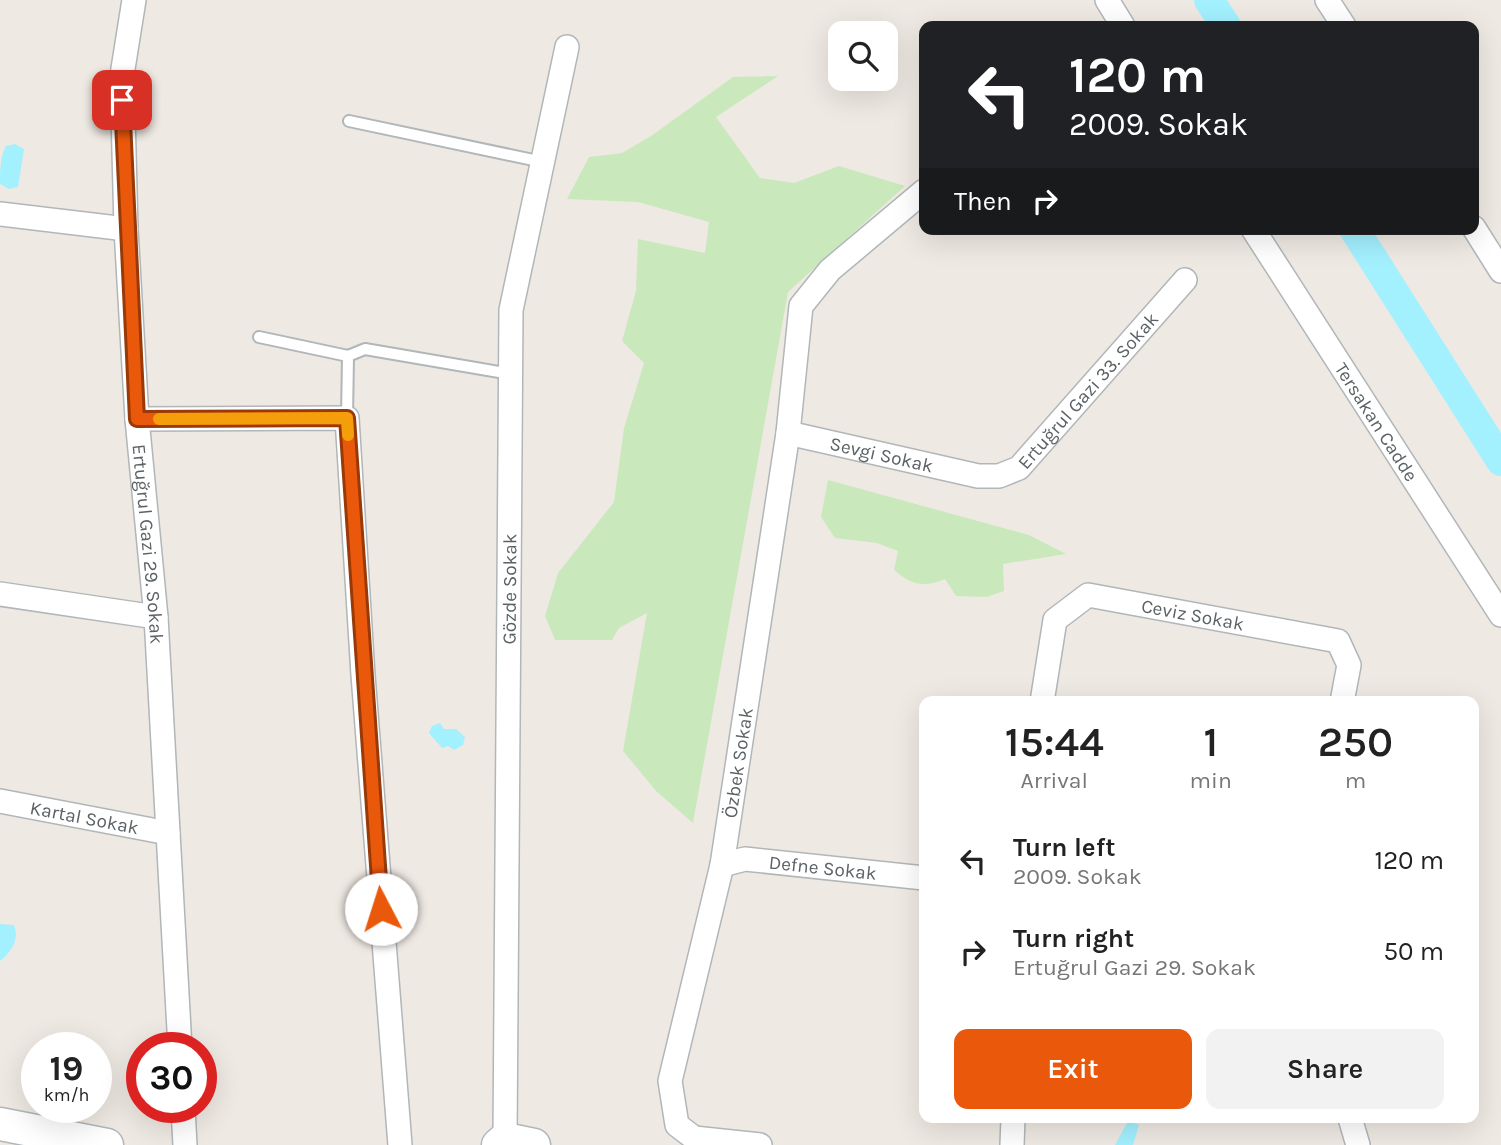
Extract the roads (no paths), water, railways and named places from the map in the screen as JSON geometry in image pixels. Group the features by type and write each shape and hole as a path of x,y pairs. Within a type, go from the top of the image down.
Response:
{"street":[{"name":"Ertuğrul Gazi 29. Sokak","path":"134,0 122,75 126,229 137,419 156,617 179,1032"},
{"path":"1107,0 1120,21"},
{"path":"1327,0 1340,21"},
{"name":"Gözde Sokak","path":"512,1143 512,310 567,47"},
{"name":"Özbek Sokak","path":"760,1145 694,1138 677,1125 670,1081 722,865 788,433 801,306 830,270 919,195"},
{"path":"0,214 126,229"},
{"name":"Tersakan Cadde","path":"1257,235 1501,615"},
{"path":"1478,235 1501,271"},
{"name":"Ertuğrul Gazi 33. Sokak","path":"978,476 999,476 1019,468 1185,280"},
{"path":"137,419 347,418 363,675 400,1145"},
{"name":"Sevgi Sokak","path":"788,433 978,476"},
{"path":"0,594 156,617"},
{"name":"Ceviz Sokak","path":"1043,696 1055,620 1088,595 1338,641 1349,665 1343,696"},
{"name":"Kartal Sokak","path":"0,801 168,833"},
{"name":"Defne Sokak","path":"722,865 745,859 919,877"},
{"path":"184,1123 185,1145"},
{"path":"1013,1123 1013,1145"},
{"path":"1351,1123 1358,1145"},
{"path":"0,1124 107,1145"}],"lane":[{"path":"349,121 542,162"},
{"path":"259,337 348,356 366,349 511,374"},
{"path":"347,418 348,356"}],"water":[{"path":"15,144 24,149 18,187 9,189 0,184 1,164 6,146"},
{"path":"440,723 444,729 456,729 465,737 463,745 454,750 448,746 442,748 429,733 432,726"},
{"path":"0,924 14,925 16,936 11,950 0,961"},
{"path":"1127,1123 1139,1125 1133,1145 1115,1145"}],"waterway":[{"path":"1209,0 1223,21"},
{"path":"1358,235 1501,461"}]}
